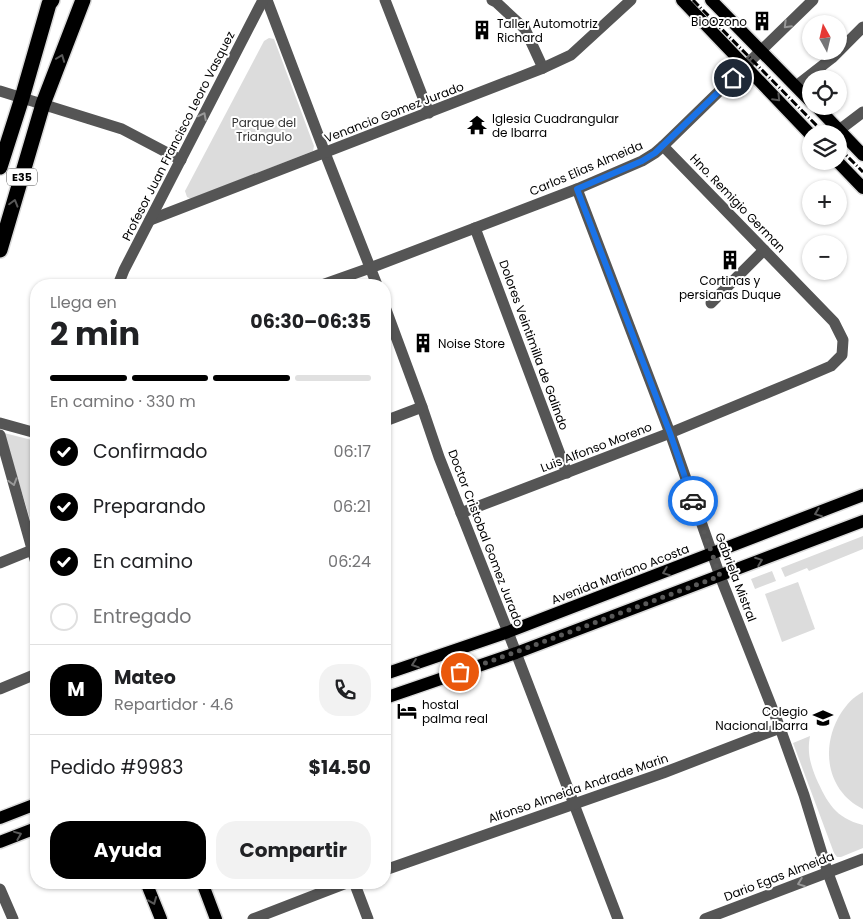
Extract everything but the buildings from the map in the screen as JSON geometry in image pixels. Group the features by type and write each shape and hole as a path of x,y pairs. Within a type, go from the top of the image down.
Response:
{"highway":[{"name":"E35","path":"0,167 49,4 52,0"},
{"name":"E35","path":"0,250 43,104 83,0"}],"main road":[{"path":"682,0 802,126"},
{"path":"711,0 802,92"},
{"path":"823,115 831,125"},
{"path":"847,141 863,155"},
{"path":"846,170 863,188"},
{"name":"Avenida Mariano Acosta","path":"391,672 508,632 863,495"},
{"path":"391,696 516,652 863,521"},
{"path":"0,818 30,806"},
{"path":"0,842 30,830"},
{"path":"149,889 161,919"},
{"path":"205,889 216,919"}],"street":[{"name":"Profesor Juan Francisco Leoro Vasquez","path":"120,279 263,0"},
{"path":"267,0 375,279"},
{"path":"385,0 429,113"},
{"path":"492,0 525,29 543,68"},
{"name":"Venancio Gomez Jurado","path":"150,220 543,68 571,55 631,0"},
{"name":"Carlos Elias Almeida","path":"339,279 577,189 642,161 664,146 813,0"},
{"path":"796,86 832,58 863,27"},
{"path":"0,91 122,129 181,160"},
{"path":"845,125 863,112"},
{"name":"Hno. Remigio German","path":"664,146 834,322"},
{"name":"Gabriela Mistral","path":"577,189 670,433 720,576 780,728 845,919"},
{"name":"Dolores Veintimilla de Galindo","path":"475,228 567,473"},
{"path":"711,303 764,250"},
{"path":"124,270 128,279"},
{"name":"Luis Alfonso Moreno","path":"462,513 670,433 830,366 842,354 842,340 834,322"},
{"name":"Doctor Cristobal Gomez Jurado","path":"391,323 440,457 618,919"},
{"path":"391,419 422,408"},
{"path":"0,423 30,431"},
{"path":"0,435 30,543"},
{"path":"0,563 30,551"},
{"path":"0,689 30,676"},
{"name":"Alfonso Almeida Andrade Marin","path":"391,868 664,773 780,728"},
{"name":"Dario Egas Almeida","path":"705,919 731,914 863,859"},
{"path":"0,889 13,919"},
{"path":"253,919 331,889"},
{"path":"357,889 368,919"}],"green space":[{"name":"Parque del Triangulo","path":"269,38 274,39 314,146 313,151 191,199 187,197 185,191 264,41"},
{"path":"4,433 30,440 30,519"},
{"path":"863,536 863,549 809,571 807,568 785,577 781,568"},
{"path":"772,571 776,581 755,589 751,579"},
{"path":"798,582 815,629 782,642 765,594"},
{"path":"863,692 863,809 841,791 830,767 829,753 830,739 841,713 850,701"},
{"path":"810,736 809,752 811,762 816,778 828,802 845,818 863,825 863,848 841,857 837,857 834,853 793,743"}],"railway":[{"path":"693,0 816,125"},
{"path":"847,156 863,172"}],"way so far":[{"path":"460,672 720,576 693,501"}],"place":[{"name":"BioOzono","path":"762,21"},
{"name":"Taller Automotriz Richard","path":"482,30"},
{"name":"Iglesia Cuadrangular de Ibarra","path":"477,125"},
{"name":"Cortinas y persianas Duque","path":"730,260"},
{"name":"Noise Store","path":"423,343"},
{"name":"hostal palma real","path":"407,711"},
{"name":"Colegio Nacional Ibarra","path":"823,718"}],"route":[{"path":"693,501 670,433 577,189 642,161 655,153 733,78"}]}
